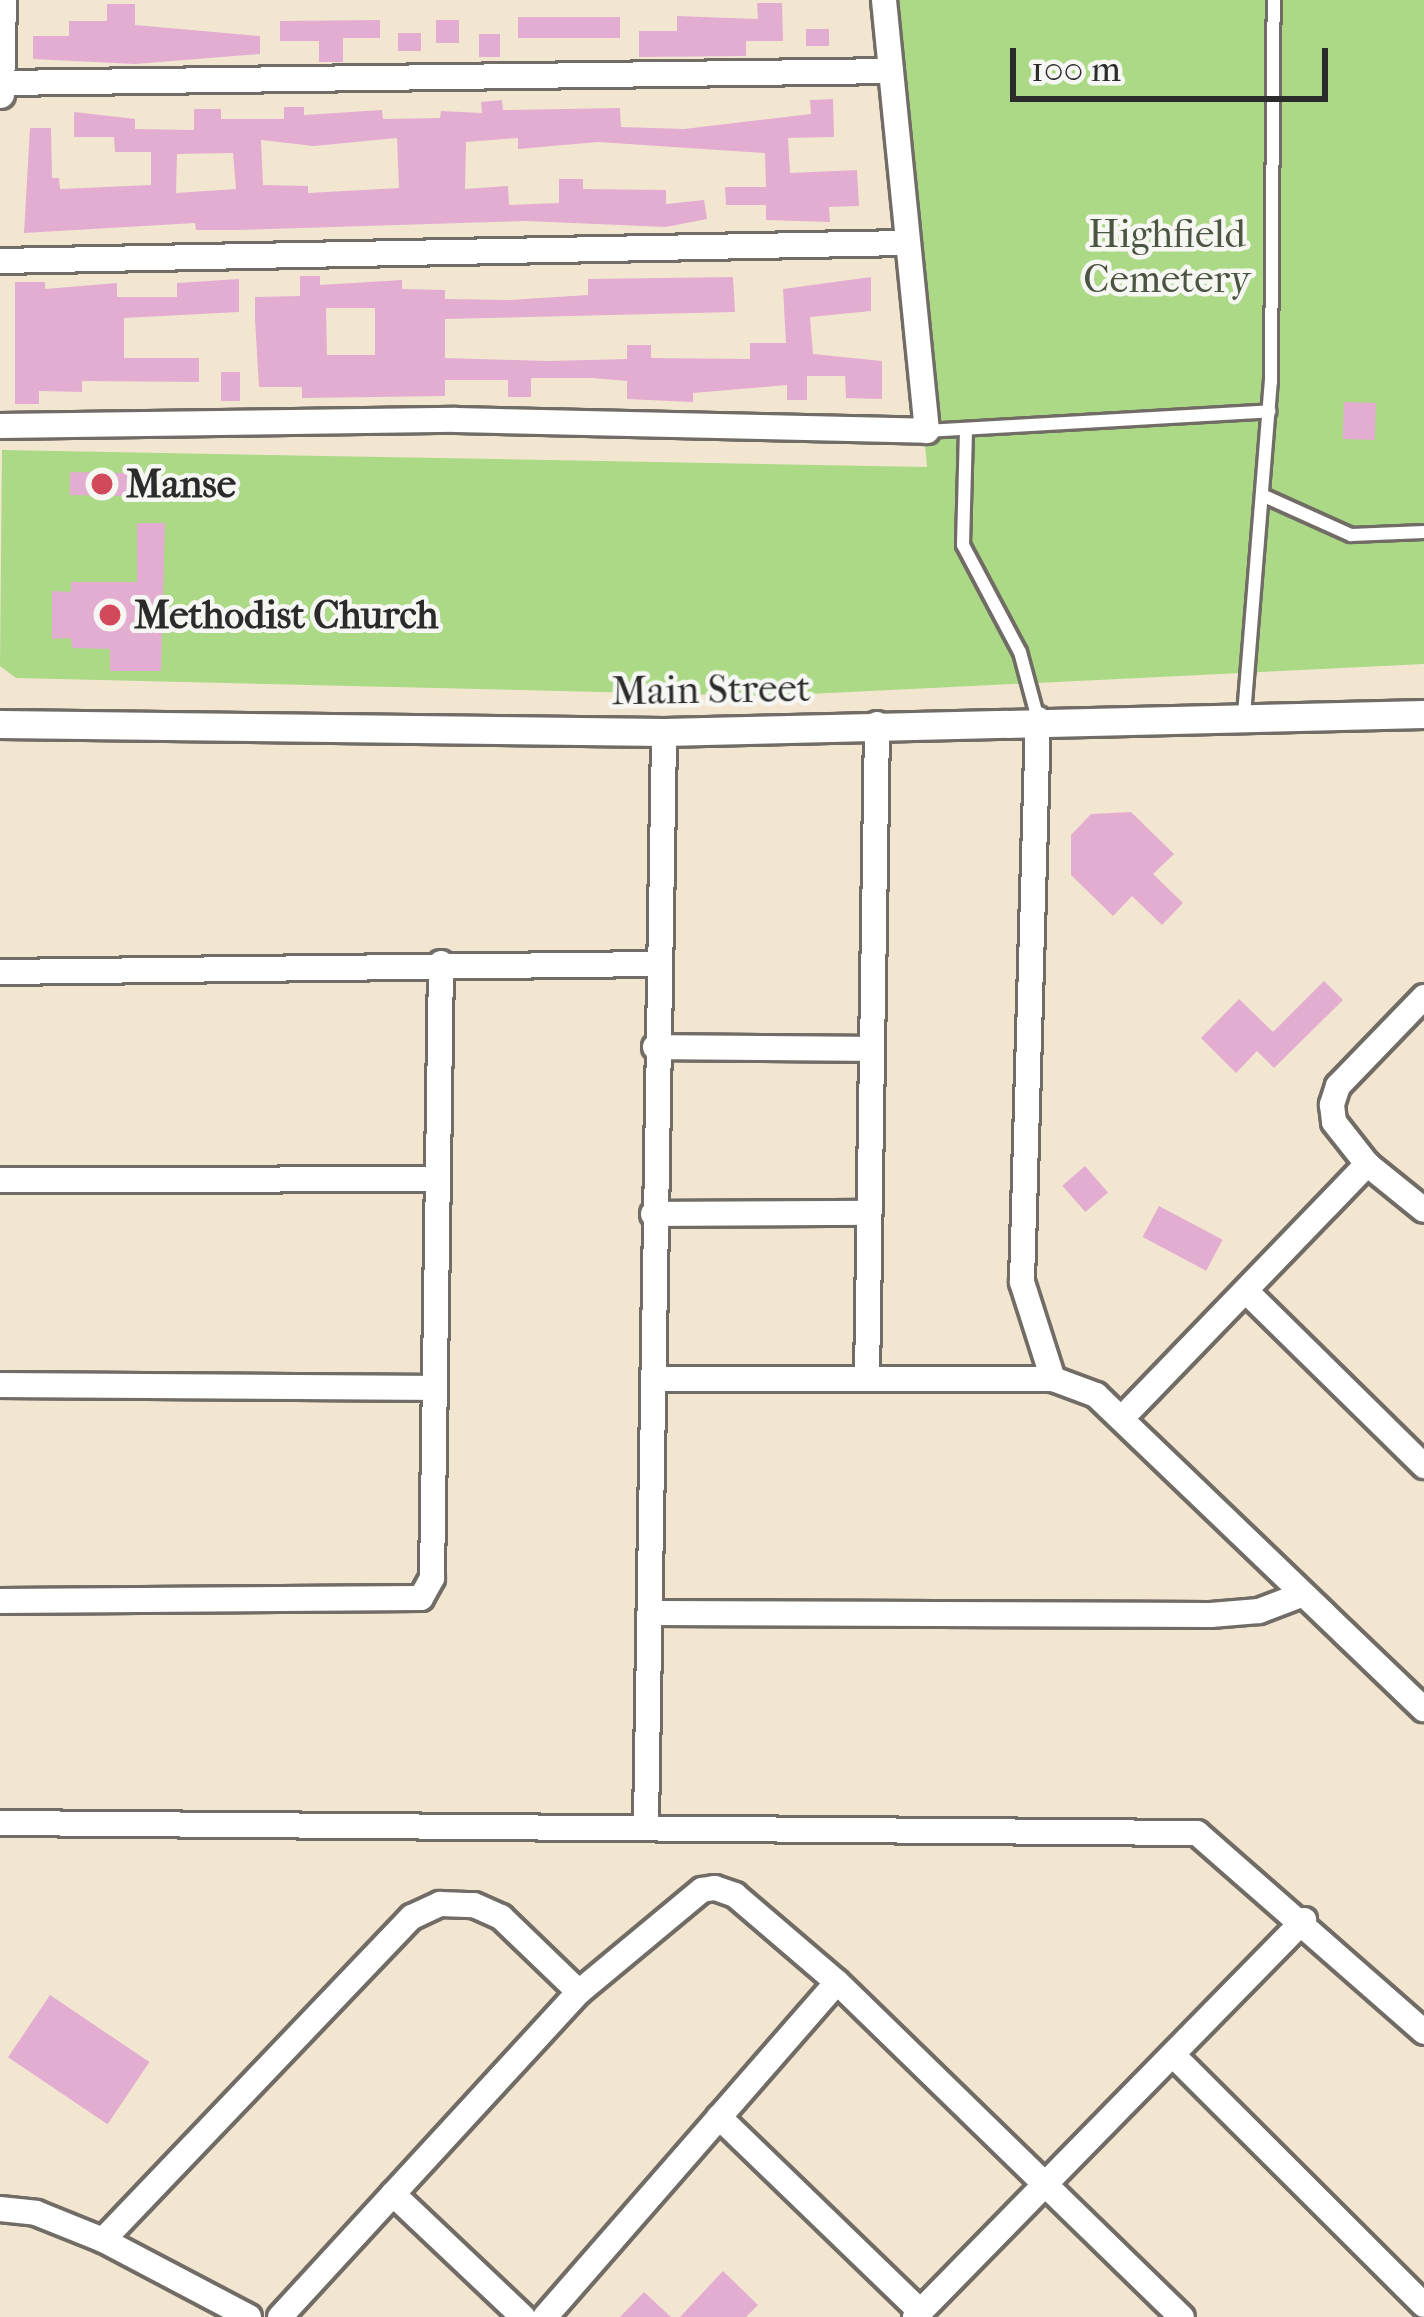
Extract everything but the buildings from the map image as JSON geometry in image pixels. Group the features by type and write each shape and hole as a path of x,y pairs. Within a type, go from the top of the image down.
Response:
{"street":[{"path":"0,94 2,0"},
{"path":"0,426 456,420 927,431 884,0"},
{"path":"1,82 890,71"},
{"path":"0,261 908,243"},
{"name":"Main Street","path":"0,724 664,732 1038,719 1424,714"},
{"path":"1038,719 1022,1282 1053,1379"},
{"path":"867,1378 877,724"},
{"path":"646,1822 656,964 664,732"},
{"path":"0,972 441,963 656,964"},
{"path":"0,1601 421,1598 432,1578 441,963"},
{"path":"1424,997 1339,1086 1332,1105 1334,1122 1367,1164 1424,1210"},
{"path":"656,1047 870,1049"},
{"path":"1125,1415 1248,1293 1367,1164"},
{"path":"0,1180 436,1179"},
{"path":"653,1214 866,1214"},
{"path":"1248,1293 1424,1466"},
{"path":"654,1379 1053,1379 1125,1415 1301,1595 1424,1709"},
{"path":"0,1385 432,1388"},
{"path":"652,1613 1211,1615 1259,1611 1301,1595"},
{"path":"0,1823 646,1822 1197,1833 1304,1920 1424,2032"},
{"path":"280,2317 579,1992 715,1888 735,1895 838,1982 1048,2186 1169,2313"},
{"path":"103,2240 412,1917 440,1904 474,1905 501,1917 579,1992"},
{"path":"719,2117 917,2314 1048,2186 1304,1920"},
{"path":"545,2317 838,1982"},
{"path":"1174,2057 1423,2312"},
{"path":"393,2194 524,2317"},
{"path":"0,2209 36,2213 103,2240 249,2317"}],"lane":[{"path":"1244,715 1269,411 1274,0"},
{"path":"927,431 1269,411"},
{"path":"966,430 962,544 1020,652 1038,719"},
{"path":"1262,495 1351,536 1424,532"}],"green space":[{"name":"Highfield Cemetery","path":"894,0 1424,0 1424,664 768,696 16,678 0,666 2,450 927,467 892,79"}],"place":[{"name":"Manse","path":"102,484"},
{"name":"Methodist Church","path":"110,615"}]}
